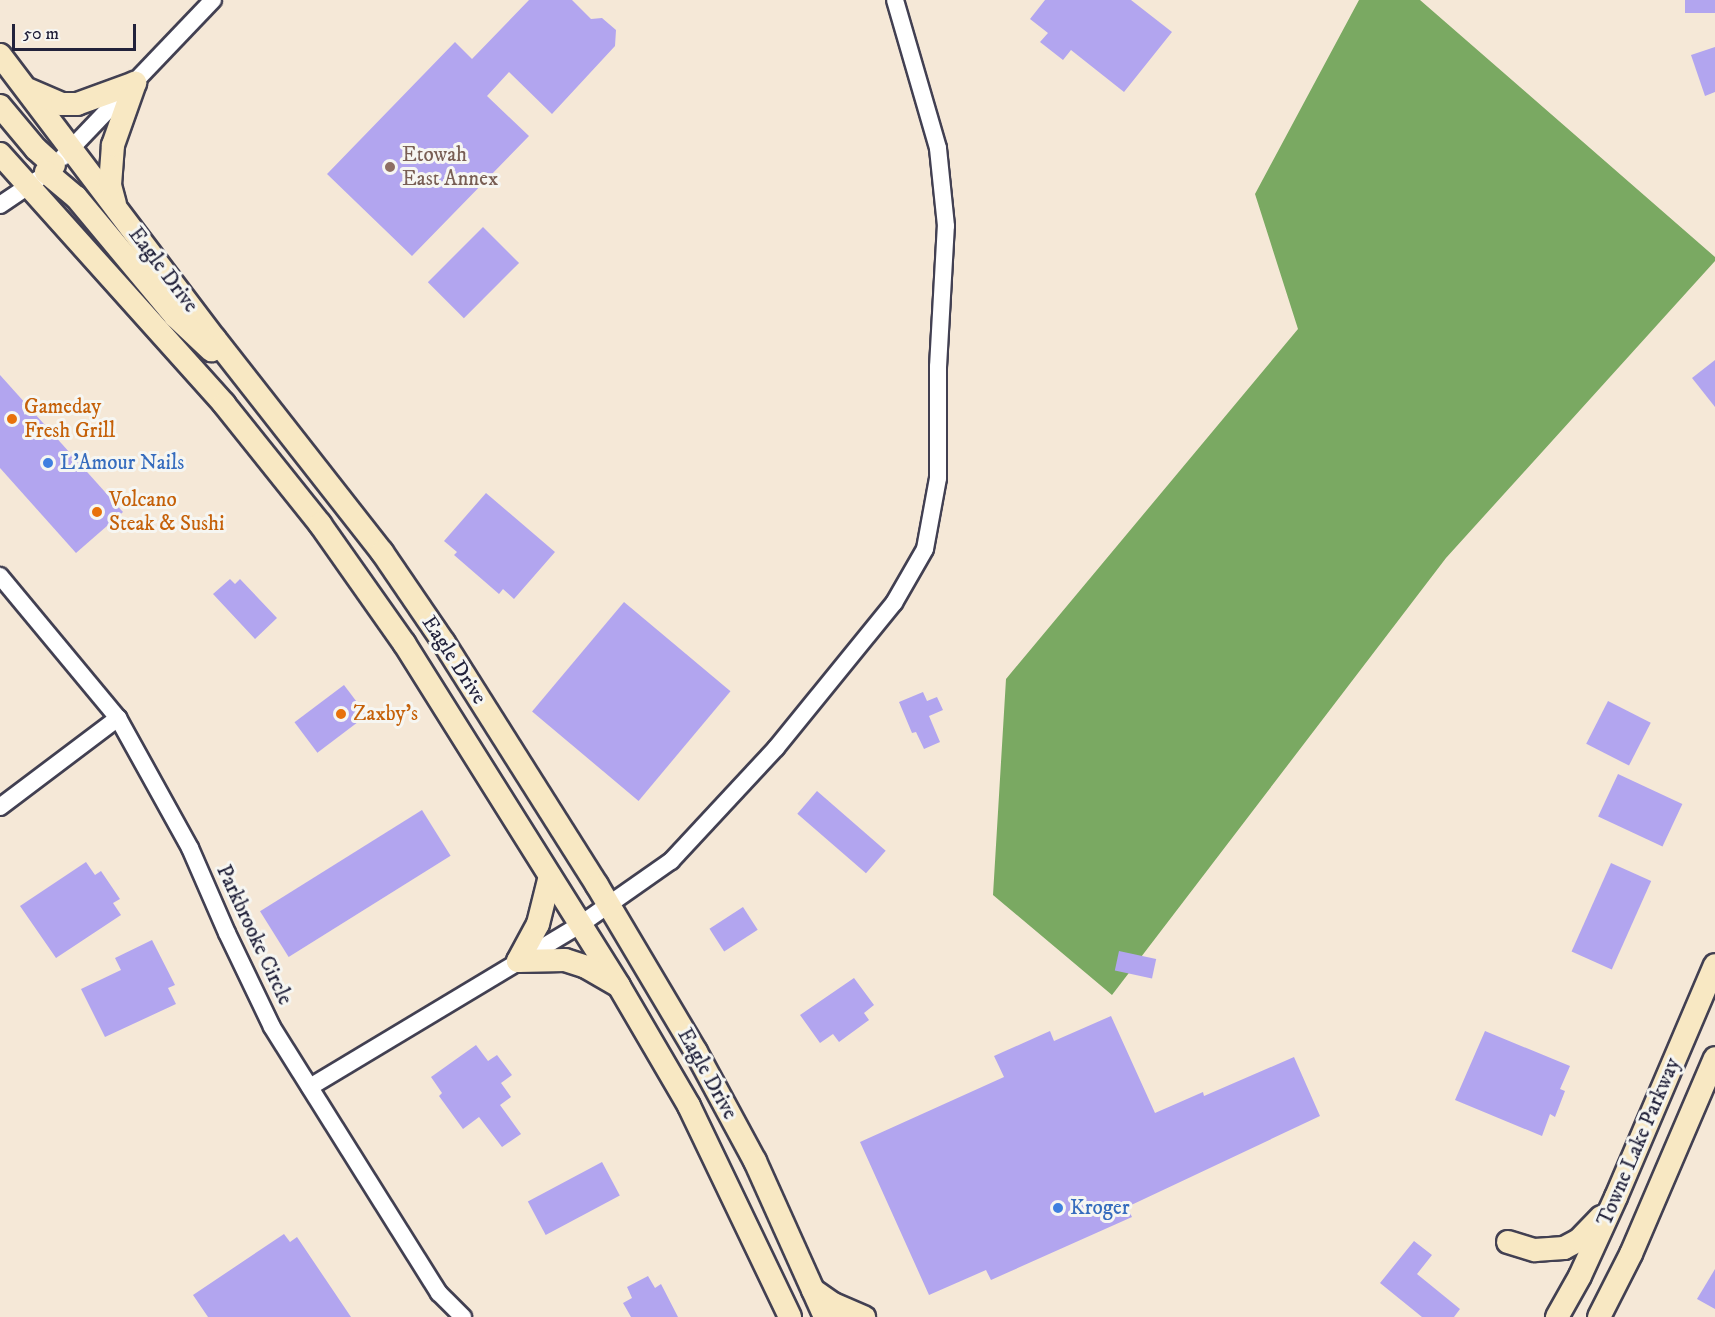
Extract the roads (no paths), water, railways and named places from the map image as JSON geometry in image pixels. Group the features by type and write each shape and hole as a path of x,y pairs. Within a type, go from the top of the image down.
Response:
{"street":[{"path":"0,204 43,174 71,148 213,0"},
{"path":"310,1088 581,924 671,861 776,748 894,603 925,549 938,478 938,367 946,226 938,147 895,0"},
{"name":"Eagle Drive","path":"0,55 245,377 382,552 438,634 609,905 724,1104 755,1161 825,1317"},
{"path":"25,87 62,104 94,100 135,83"},
{"path":"116,208 110,185 112,152 135,83"},
{"path":"0,106 43,174 76,197 175,316 211,350 245,377"},
{"name":"Eagle Drive","path":"0,154 43,174 320,524 443,702 619,986 705,1137 790,1317"},
{"name":"Parkbrooke Circle","path":"0,576 118,718 190,848 254,993 310,1088 439,1293 463,1317"},
{"path":"0,807 118,718"},
{"path":"518,961 538,924 550,876"},
{"path":"518,961 565,960 586,967 619,986"},
{"name":"Towne Lake Parkway","path":"1557,1317 1580,1276 1616,1197 1715,965"},
{"name":"Towne Lake Parkway","path":"1599,1317 1631,1254 1715,1058"},
{"path":"1508,1242 1535,1250 1564,1248 1579,1240 1593,1227 1616,1197"},
{"path":"813,1290 833,1304 864,1317"}],"place":[{"name":"Etowah East Annex","path":"390,167"},
{"name":"Gameday Fresh Grill","path":"12,419"},
{"name":"L'Amour Nails","path":"48,463"},
{"name":"Volcano Steak & Sushi","path":"97,512"},
{"name":"Zaxby's","path":"341,714"},
{"name":"Kroger","path":"1058,1208"}]}
